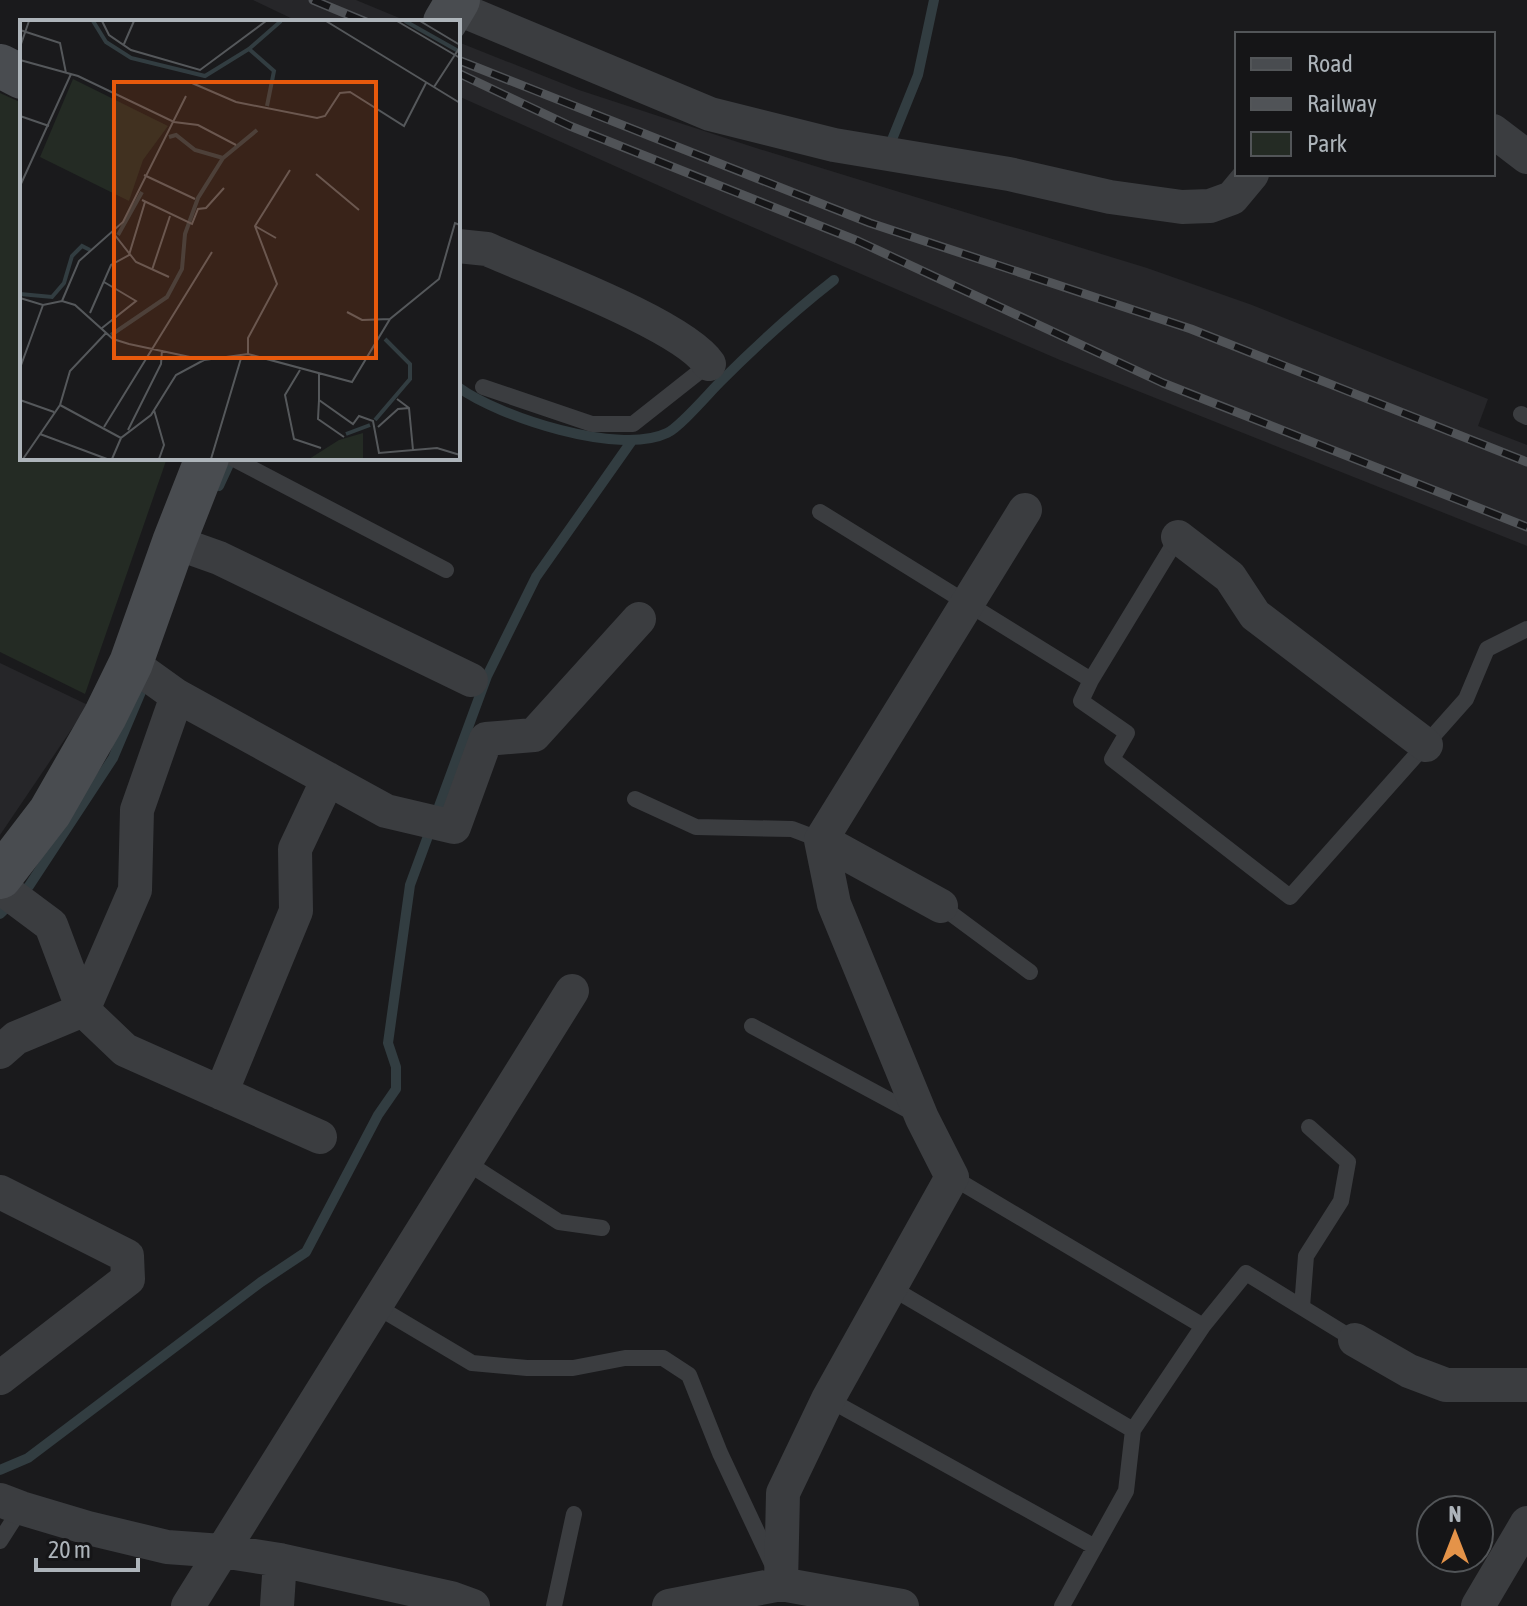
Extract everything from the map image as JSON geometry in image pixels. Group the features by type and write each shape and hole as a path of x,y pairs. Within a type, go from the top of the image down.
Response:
{"street":[{"path":"452,10 710,114 834,145 1009,174 1110,197 1182,207 1210,206 1232,198 1250,176"},
{"path":"0,66 20,76"},
{"path":"1495,133 1527,157"},
{"path":"460,246 487,249 657,325 703,355 709,364"},
{"path":"0,877 50,812 105,716 131,663 206,460"},
{"path":"781,1584 783,1493 828,1399 952,1177 922,1118 834,904 821,840 1025,510"},
{"path":"1178,537 1230,577 1255,615 1426,745"},
{"path":"174,542 219,558 471,680"},
{"path":"131,663 177,696 386,811 454,827 486,739 534,735 639,619"},
{"path":"0,1052 16,1038 83,1010 135,890 137,810 177,696"},
{"path":"221,1093 296,911 295,849 328,779"},
{"path":"821,840 941,906"},
{"path":"0,887 51,925 83,1010 125,1050 320,1137"},
{"path":"188,1606 572,991"},
{"path":"0,1192 127,1256 128,1279 0,1378"},
{"path":"1355,1340 1409,1371 1446,1385 1527,1385"},
{"path":"10,1504 167,1547 280,1560 451,1598 473,1606"},
{"path":"1478,1606 1527,1523"},
{"path":"277,1606 280,1560"},
{"path":"669,1606 743,1599 781,1584 902,1606"}],"lane":[{"path":"483,387 592,424 633,424 709,364"},
{"path":"236,460 446,570"},
{"path":"820,512 1091,680"},
{"path":"1178,537 1081,701 1127,733 1112,759 1290,897 1466,699 1487,649 1527,629"},
{"path":"635,799 696,827 792,829 821,840"},
{"path":"941,906 1030,972"},
{"path":"752,1026 922,1118"},
{"path":"1302,1307 1306,1256 1341,1201 1348,1162 1309,1127"},
{"path":"466,1162 559,1222 602,1228"},
{"path":"952,1177 1203,1326"},
{"path":"1062,1606 1126,1491 1133,1430 1203,1326 1246,1273 1355,1340"},
{"path":"890,1287 1133,1430"},
{"path":"376,1306 472,1363 573,1368 625,1358 663,1358 689,1375 720,1453 781,1584"},
{"path":"828,1399 1095,1547"},
{"path":"0,1541 10,1504"},
{"path":"554,1606 574,1514"}],"shaded area":[{"path":"253,0 356,0 404,20 295,20"},
{"path":"460,43 579,90 756,148 1147,268 1252,305 1488,399 1478,426 1527,445 1527,546 1060,360 460,97"},
{"path":"0,663 88,705 0,835"}],"green space":[{"path":"0,93 20,102 20,460 166,460 85,694 0,652"}],"waterway":[{"path":"891,142 918,75 934,0"},
{"path":"460,388 501,410 560,430 620,440 646,439 667,433 761,342 834,280"},
{"path":"0,1470 28,1458 261,1282 306,1252 378,1115 396,1089 396,1067 388,1043 410,885 487,676 536,577 631,442"},
{"path":"219,486 231,460"},
{"path":"0,914 29,886 113,758 146,680"}],"railway":[{"path":"313,0 361,20"},
{"path":"460,61 870,223 1191,329 1527,462"},
{"path":"460,74 570,126 858,241 1163,383 1527,527"}]}
